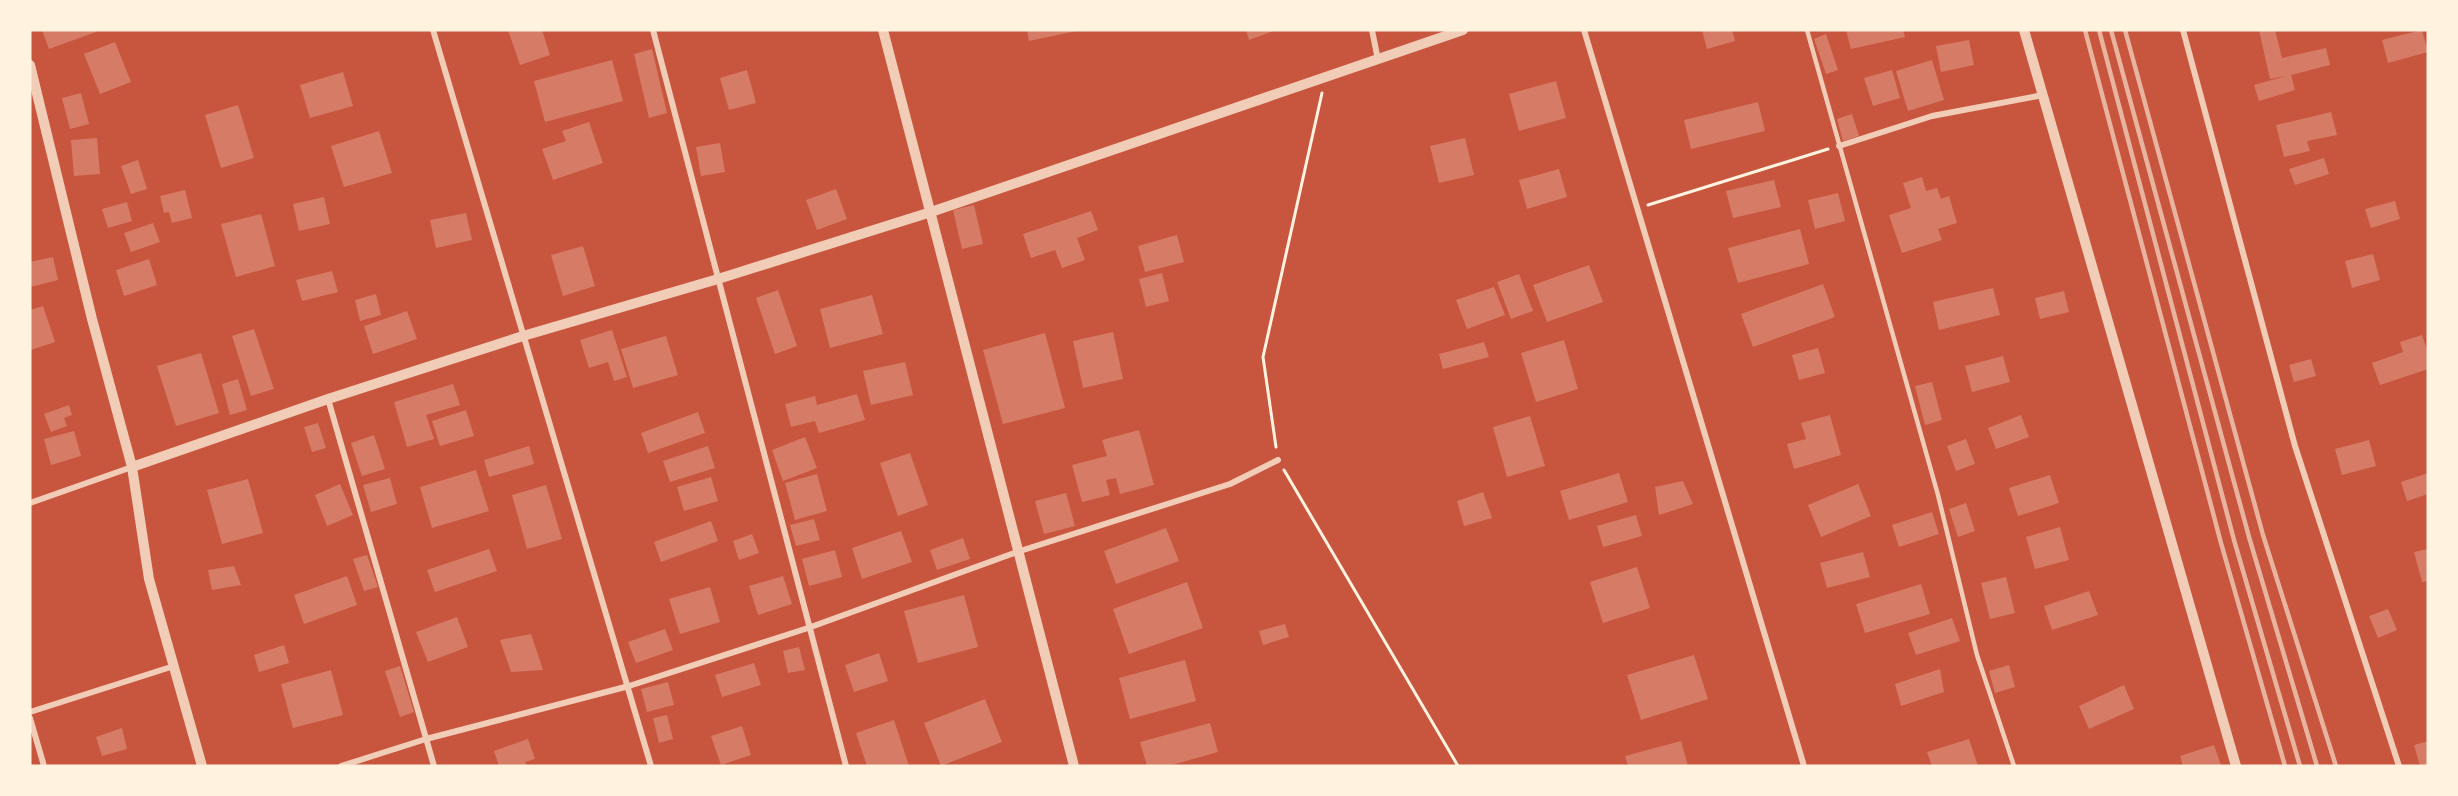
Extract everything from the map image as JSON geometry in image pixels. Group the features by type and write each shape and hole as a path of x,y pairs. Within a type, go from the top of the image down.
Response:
{"street":[{"path":"433,30 651,766"},
{"path":"653,30 846,766"},
{"path":"883,30 1074,766"},
{"path":"1372,30 1378,61"},
{"path":"30,502 328,399 524,336 718,279 931,212 1378,61 1463,30"},
{"path":"1584,30 1804,766"},
{"path":"2024,30 2236,766"},
{"path":"2183,30 2295,446 2399,766"},
{"path":"30,65 92,319 132,467 149,579 202,766"},
{"path":"1839,146 1932,116 2043,95"},
{"path":"328,399 434,766"},
{"path":"342,766 426,739 629,686 808,628 1017,552 1230,484 1278,460"},
{"path":"30,712 174,666"},
{"path":"30,718 44,766"}],"lane":[{"path":"1807,30 1938,495 1977,655 2014,766"}],"path":[{"path":"1325,79 1263,357 1278,460 1458,766"},
{"path":"1638,209 1839,146"}],"building":[{"path":"42,30 95,30 96,32 49,49"},
{"path":"508,30 542,30 550,55 520,65"},
{"path":"1027,30 1077,30 1077,31 1029,41"},
{"path":"1246,30 1276,30 1249,40"},
{"path":"1702,30 1732,30 1735,41 1707,49"},
{"path":"1846,30 1903,30 1905,37 1851,49"},
{"path":"2259,30 2275,30 2282,58 2326,48 2330,65 2291,75 2295,90 2259,101 2254,85 2286,76 2270,79"},
{"path":"2422,30 2428,52 2388,63 2382,40"},
{"path":"1826,34 1838,70 1826,74 1814,39"},
{"path":"1969,40 1974,65 1941,72 1936,46"},
{"path":"115,42 131,82 100,94 84,54"},
{"path":"652,49 667,113 649,118 634,54"},
{"path":"612,60 623,101 545,122 534,81"},
{"path":"1932,60 1944,100 1908,111 1896,71"},
{"path":"747,70 756,103 729,110 720,78"},
{"path":"1892,70 1900,98 1873,106 1864,78"},
{"path":"343,72 353,106 310,118 300,85"},
{"path":"1556,81 1566,118 1519,131 1509,94"},
{"path":"81,93 89,124 70,129 62,98"},
{"path":"1758,102 1765,131 1691,149 1684,120"},
{"path":"238,105 254,158 221,168 205,115"},
{"path":"2331,112 2337,135 2307,141 2310,151 2284,157 2276,125"},
{"path":"1852,114 1859,136 1843,141 1837,119"},
{"path":"589,122 603,163 553,180 542,149 566,141 562,131"},
{"path":"379,131 392,173 344,187 331,146"},
{"path":"97,138 100,174 74,176 71,140"},
{"path":"1465,138 1474,175 1439,183 1430,146"},
{"path":"720,143 725,172 701,176 696,147"},
{"path":"2324,158 2329,174 2295,185 2289,169"},
{"path":"138,160 147,189 131,194 121,166"},
{"path":"1559,169 1567,197 1527,209 1519,180"},
{"path":"1922,177 1926,191 1937,188 1941,199 1949,196 1957,223 1938,229 1942,240 1902,253 1889,215 1911,208 1903,183"},
{"path":"1774,180 1781,207 1733,218 1726,191"},
{"path":"836,189 847,219 817,230 806,200"},
{"path":"185,190 192,218 172,223 169,212 164,213 160,196"},
{"path":"1838,193 1845,221 1815,229 1808,200"},
{"path":"324,197 330,224 299,231 293,204"},
{"path":"2395,201 2400,219 2371,228 2365,209"},
{"path":"127,202 132,221 108,228 102,209"},
{"path":"974,205 983,244 962,249 953,210"},
{"path":"1091,211 1098,230 1077,238 1085,260 1062,268 1055,250 1031,258 1023,234"},
{"path":"466,213 472,240 436,248 430,220"},
{"path":"261,214 275,266 236,277 221,224"},
{"path":"153,223 160,242 131,252 124,233"},
{"path":"1800,229 1809,264 1738,283 1728,248"},
{"path":"1177,235 1184,262 1145,272 1138,246"},
{"path":"583,246 595,286 563,296 551,255"},
{"path":"2373,254 2380,280 2352,288 2345,261"},
{"path":"53,257 58,280 30,287 30,262"},
{"path":"149,259 157,285 124,296 116,270"},
{"path":"1589,265 1603,302 1547,322 1533,285"},
{"path":"332,271 338,292 302,301 296,280"},
{"path":"1162,273 1169,301 1146,307 1139,279"},
{"path":"1519,274 1533,311 1511,319 1497,282"},
{"path":"1823,284 1835,317 1753,347 1741,314"},
{"path":"1494,287 1505,315 1467,329 1456,300"},
{"path":"1993,288 2000,315 1939,330 1933,302"},
{"path":"778,290 797,346 775,354 756,298"},
{"path":"2064,291 2069,312 2040,319 2035,298"},
{"path":"376,294 381,315 360,321 355,300"},
{"path":"872,295 883,334 830,348 820,309"},
{"path":"43,306 55,342 31,350 30,310"},
{"path":"407,311 417,339 373,354 364,326"},
{"path":"254,329 274,389 251,396 232,336"},
{"path":"612,330 627,377 614,381 608,362 589,368 580,340"},
{"path":"1113,332 1123,379 1083,388 1073,341"},
{"path":"1045,333 1065,408 1003,424 983,350"},
{"path":"2422,335 2428,353 2428,369 2380,385 2372,363 2403,352 2400,342"},
{"path":"666,336 678,375 633,388 621,349"},
{"path":"1564,340 1578,389 1536,402 1521,353"},
{"path":"1484,342 1489,357 1443,369 1439,354"},
{"path":"1818,348 1825,373 1799,380 1792,355"},
{"path":"201,353 219,413 176,426 157,366"},
{"path":"2003,356 2010,382 1972,392 1965,366"},
{"path":"2311,359 2316,376 2294,382 2289,365"},
{"path":"905,362 913,395 871,405 863,371"},
{"path":"238,379 247,410 230,415 222,384"},
{"path":"1932,382 1942,420 1925,425 1915,386"},
{"path":"453,384 460,405 426,415 434,439 407,447 394,402"},
{"path":"857,394 865,420 819,433 815,421 791,427 785,404 815,396 817,405"},
{"path":"69,405 72,415 64,418 67,426 51,432 44,414"},
{"path":"466,410 474,436 440,446 432,421"},
{"path":"698,412 705,433 648,453 641,433"},
{"path":"1830,415 1841,455 1794,469 1787,444 1806,439 1801,423"},
{"path":"2021,415 2029,437 1996,449 1988,428"},
{"path":"1530,416 1545,466 1507,477 1493,427"},
{"path":"318,423 326,448 312,452 304,427"},
{"path":"1139,430 1154,485 1120,494 1116,478 1106,480 1110,495 1082,502 1072,465 1107,456 1102,440"},
{"path":"74,431 81,456 51,465 44,439"},
{"path":"374,435 385,469 362,476 351,443"},
{"path":"805,437 817,468 783,481 772,450"},
{"path":"1966,439 1975,464 1956,471 1947,446"},
{"path":"2369,440 2376,466 2342,475 2335,449"},
{"path":"529,446 534,464 489,477 484,460"},
{"path":"708,446 715,468 670,482 663,461"},
{"path":"910,453 928,505 898,516 880,463"},
{"path":"476,470 489,511 432,528 420,487"},
{"path":"1619,473 1628,502 1569,520 1560,491"},
{"path":"2428,473 2428,494 2407,501 2401,482"},
{"path":"817,474 827,511 795,520 785,483"},
{"path":"2050,475 2059,503 2018,516 2009,488"},
{"path":"711,477 718,501 684,511 677,487"},
{"path":"390,478 397,504 371,512 363,485"},
{"path":"248,479 263,533 222,544 207,490"},
{"path":"1683,481 1693,504 1659,515 1655,487"},
{"path":"340,484 353,515 327,526 315,495"},
{"path":"1858,484 1871,516 1821,537 1808,505"},
{"path":"546,485 562,539 527,549 512,495"},
{"path":"1483,492 1492,518 1464,526 1457,501"},
{"path":"1066,493 1075,526 1044,534 1035,501"},
{"path":"1966,503 1975,531 1958,537 1949,509"},
{"path":"1932,512 1939,534 1899,547 1892,525"},
{"path":"1636,515 1642,536 1603,547 1597,526"},
{"path":"814,519 820,540 796,546 790,525"},
{"path":"711,521 718,541 661,562 654,542"},
{"path":"2060,527 2069,560 2035,569 2026,537"},
{"path":"1166,528 1179,561 1116,584 1104,551"},
{"path":"901,531 912,562 862,579 852,548"},
{"path":"752,534 759,553 739,560 733,541"},
{"path":"963,538 970,559 937,570 930,550"},
{"path":"489,549 497,571 435,592 427,570"},
{"path":"2428,549 2428,581 2422,582 2414,552"},
{"path":"835,550 842,577 809,586 802,559"},
{"path":"1863,552 1870,577 1827,588 1820,563"},
{"path":"367,555 378,587 364,591 353,559"},
{"path":"234,566 241,585 212,590 208,570"},
{"path":"1637,567 1650,608 1603,623 1590,582"},
{"path":"347,576 357,605 304,624 294,595"},
{"path":"783,576 792,604 758,615 749,586"},
{"path":"2006,577 2015,613 1990,619 1981,583"},
{"path":"1187,582 1203,628 1129,654 1113,609"},
{"path":"1921,584 1930,614 1865,633 1856,604"},
{"path":"710,587 720,622 680,634 669,599"},
{"path":"2089,591 2098,615 2052,630 2044,606"},
{"path":"964,595 978,647 918,663 904,611"},
{"path":"2388,609 2397,630 2378,638 2369,616"},
{"path":"457,617 468,647 428,662 416,632"},
{"path":"1952,618 1960,641 1916,655 1908,633"},
{"path":"1285,624 1289,637 1263,645 1259,631"},
{"path":"665,629 673,650 636,663 628,642"},
{"path":"531,634 543,670 511,672 500,640"},
{"path":"284,645 289,663 259,672 254,655"},
{"path":"799,647 805,670 788,673 783,651"},
{"path":"879,653 888,681 854,692 845,665"},
{"path":"1694,655 1708,699 1641,720 1627,675"},
{"path":"1185,660 1196,701 1130,719 1119,678"},
{"path":"754,663 761,685 722,697 715,675"},
{"path":"2009,665 2015,687 1995,693 1989,671"},
{"path":"400,666 414,712 400,717 385,671"},
{"path":"1940,669 1944,692 1901,706 1895,684"},
{"path":"331,670 343,715 293,728 281,684"},
{"path":"668,682 674,705 647,712 641,689"},
{"path":"2124,685 2134,709 2089,729 2079,706"},
{"path":"985,699 1002,742 941,766 924,723"},
{"path":"667,715 673,739 659,743 653,718"},
{"path":"894,720 909,766 867,766 856,733"},
{"path":"1210,723 1218,752 1168,766 1147,766 1140,742"},
{"path":"742,726 751,755 721,765 711,736"},
{"path":"122,728 127,749 102,756 96,737"},
{"path":"528,739 535,759 525,762 527,766 499,766 494,751"},
{"path":"1969,739 1978,766 1932,766 1927,752"},
{"path":"1681,741 1688,766 1628,766 1625,756"},
{"path":"2428,741 2428,766 2420,766 2414,745"},
{"path":"2214,745 2221,765 2183,766 2180,756"}],"railway":[{"path":"2085,30 2221,543 2285,766"},
{"path":"2099,30 2234,540 2300,766"},
{"path":"2111,30 2249,537 2317,766"},
{"path":"2125,30 2263,535 2336,766"}]}
